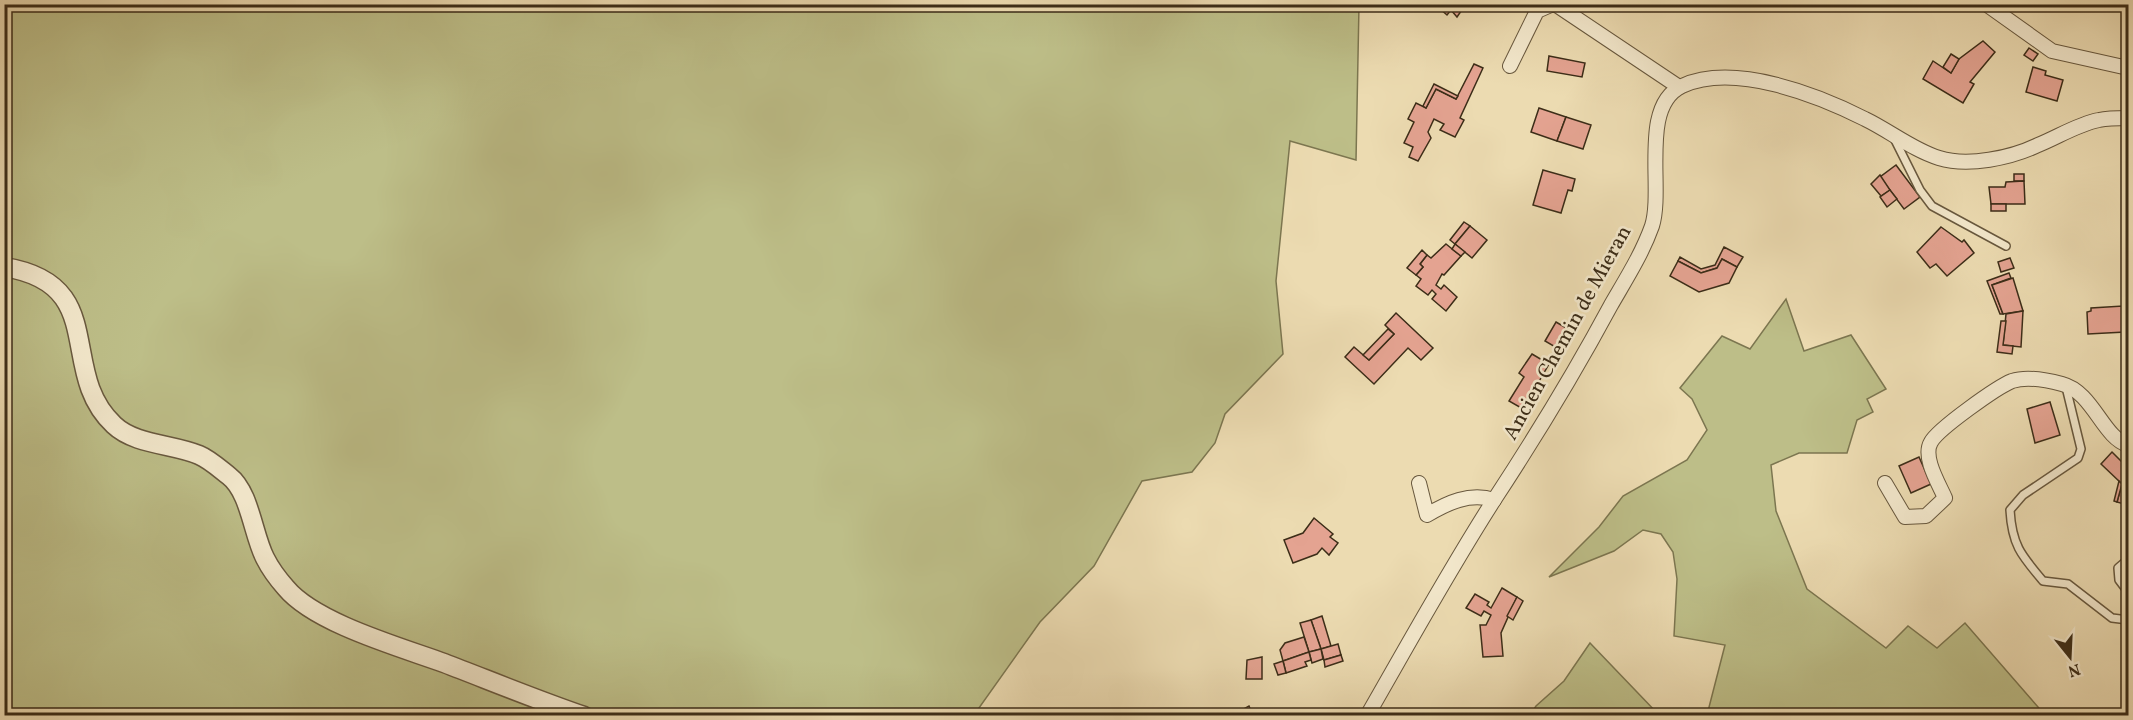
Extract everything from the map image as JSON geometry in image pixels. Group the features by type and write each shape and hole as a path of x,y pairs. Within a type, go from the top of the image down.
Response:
{"street":[{"path":"1510,66 1537,10 1554,4 1679,87 1701,80 1731,78 1763,82 1807,94 1864,118 1940,158 1964,162 1998,157 2034,147 2100,120 2128,118"},
{"path":"1986,4 2052,51 2128,69"},
{"name":"Ancien Chemin de Mieran","path":"1367,716 1494,500 1577,369 1645,245 1655,215 1657,127 1661,107 1679,87"},
{"path":"4,267 42,277 58,289 70,304 94,400 116,427 137,437 201,455 232,478 248,507 265,557 287,589 308,607 363,634 584,716"},
{"path":"1885,483 1905,517 1926,516 1945,498 1928,456 1931,441 1966,411 2012,381 2034,379 2065,384 2087,400 2112,433 2128,445"},
{"path":"1419,483 1427,515 1449,502 1484,497 1494,500"}],"lane":[{"path":"1893,134 1920,190 1932,206 2006,246"},
{"path":"2065,384 2081,449 2078,458 2023,495 2010,510 2011,531 2018,551 2043,581 2068,584 2112,618 2128,620"},
{"path":"2128,564 2125,562 2118,568 2119,580 2128,592"}],"green space":[{"path":"4,5 1359,5 1356,160 1290,141 1276,281 1283,354 1225,414 1215,443 1192,472 1142,481 1094,566 1040,622 974,715 5,715"},
{"path":"1786,299 1804,351 1851,335 1886,389 1867,399 1873,412 1857,420 1847,453 1799,453 1771,465 1776,511 1807,589 1886,648 1908,626 1937,648 1965,623 2045,715 1707,715 1725,645 1674,636 1677,579 1673,552 1661,534 1643,530 1614,551 1549,577 1599,527 1623,496 1687,460 1707,430 1692,399 1680,388 1722,336 1750,349"},
{"path":"1590,643 1659,715 1530,715 1536,706 1564,681"}],"building":[{"path":"1440,4 1466,4 1457,17 1451,10 1447,15 1438,7"},
{"path":"1983,41 1995,52 1970,82 1974,84 1963,103 1923,79 1933,61 1951,73 1959,59"},
{"path":"2029,48 2038,54 2033,61 2024,55"},
{"path":"1951,54 1959,59 1951,73 1943,67"},
{"path":"1549,56 1585,63 1582,77 1547,71"},
{"path":"1474,64 1483,68 1460,118 1464,120 1455,137 1440,130 1444,124 1434,119 1428,132 1431,138 1418,161 1409,157 1413,147 1404,143 1414,122 1408,119 1416,103 1426,108 1436,89 1456,99"},
{"path":"2033,67 2046,71 2045,75 2063,80 2057,101 2026,92"},
{"path":"1434,84 1458,96 1456,99 1436,89 1426,108 1423,106"},
{"path":"1539,108 1566,117 1557,141 1531,132"},
{"path":"1566,117 1591,125 1583,149 1557,141"},
{"path":"1896,165 1920,197 1904,209 1880,177"},
{"path":"1543,170 1575,179 1572,191 1568,190 1561,213 1533,205"},
{"path":"2014,174 2024,174 2024,181 2014,181"},
{"path":"1880,175 1890,190 1881,196 1871,184"},
{"path":"2024,181 2025,204 1991,204 1989,187 2005,187 2006,182"},
{"path":"1890,190 1897,199 1887,207 1880,197"},
{"path":"1991,204 2006,204 2006,211 1991,211"},
{"path":"1464,222 1470,226 1455,244 1450,240"},
{"path":"1470,226 1487,240 1472,258 1455,244"},
{"path":"1941,227 1962,242 1964,240 1974,253 1947,276 1936,264 1930,268 1917,252"},
{"path":"1446,244 1461,256 1444,275 1442,274 1436,285 1441,289 1444,285 1457,297 1446,311 1432,299 1436,294 1432,290 1428,295 1416,286 1421,279 1416,275 1423,267 1420,264 1427,255 1431,258"},
{"path":"1455,244 1465,252 1461,256 1452,249"},
{"path":"1724,247 1743,257 1737,267 1722,259 1717,268 1701,273 1678,261 1680,257 1701,269 1715,265"},
{"path":"1422,250 1427,255 1420,264 1423,267 1416,275 1407,268"},
{"path":"2010,258 2014,268 2001,272 1998,262"},
{"path":"1722,259 1737,267 1729,283 1699,292 1670,276 1678,261 1701,273 1717,268"},
{"path":"2009,273 2011,278 1992,285 2003,314 2000,314 1987,281"},
{"path":"2013,278 2023,311 2003,314 1992,285"},
{"path":"2123,306 2125,332 2088,334 2087,312 2091,311 2091,308"},
{"path":"2023,311 2021,347 2003,345 2006,314"},
{"path":"1396,313 1433,348 1421,360 1408,348 1374,384 1345,357 1354,347 1369,360 1394,334 1385,325"},
{"path":"2001,321 2006,321 2003,345 2013,346 2012,354 1997,352"},
{"path":"1556,322 1568,329 1557,348 1545,341"},
{"path":"1388,329 1394,334 1369,360 1363,355"},
{"path":"1532,354 1549,364 1537,385 1543,389 1533,403 1528,400 1523,409 1509,401 1524,377 1519,373"},
{"path":"2050,402 2060,435 2035,443 2027,409"},
{"path":"2112,452 2126,466 2128,463 2128,505 2117,502 2122,484 2101,464"},
{"path":"1919,457 1931,484 1911,493 1899,466"},
{"path":"2119,481 2122,484 2117,502 2114,501"},
{"path":"1314,518 1333,534 1330,537 1338,543 1329,555 1322,548 1317,554 1293,563 1284,540 1303,533"},
{"path":"1502,588 1517,597 1501,633 1503,656 1483,657 1480,625 1486,625 1491,615 1484,611 1481,616 1466,608 1475,594 1489,602 1487,605 1491,608"},
{"path":"1517,597 1523,601 1513,620 1507,616"},
{"path":"1322,616 1331,646 1321,649 1311,620"},
{"path":"1311,620 1321,649 1309,652 1300,623"},
{"path":"1304,637 1309,652 1283,661 1280,650 1285,643"},
{"path":"1338,644 1341,655 1324,660 1321,649"},
{"path":"1321,649 1323,659 1312,663 1309,652"},
{"path":"1309,652 1311,660 1305,662 1307,666 1286,673 1283,661"},
{"path":"1341,655 1343,661 1325,667 1324,660"},
{"path":"1262,657 1262,679 1246,679 1247,660"},
{"path":"1283,661 1286,673 1278,675 1274,664"},
{"path":"1249,706 1253,716 1236,716 1238,712"}]}
